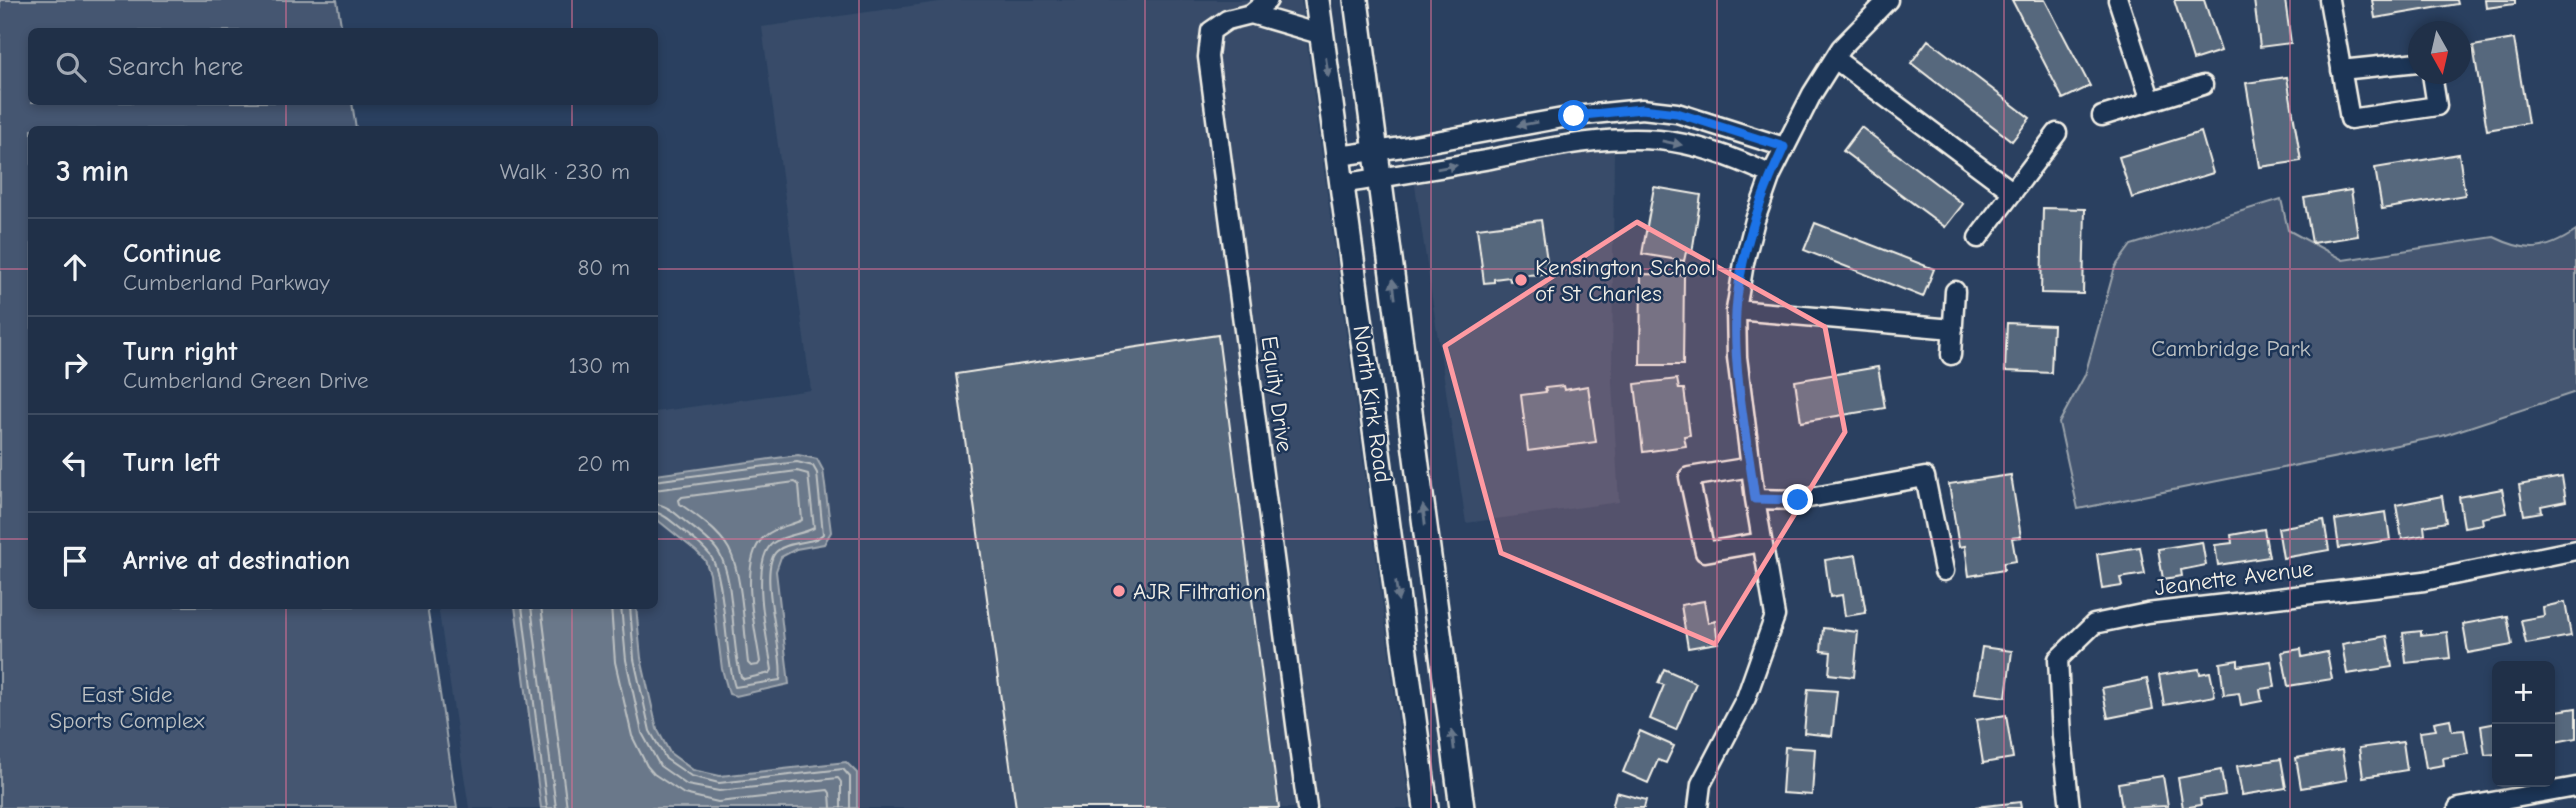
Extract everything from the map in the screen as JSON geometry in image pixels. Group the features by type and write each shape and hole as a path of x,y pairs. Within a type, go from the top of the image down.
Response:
{"main road":[{"name":"North Kirk Road","path":"1317,0 1426,808"},
{"name":"North Kirk Road","path":"1356,0 1462,808"}],"street":[{"name":"Equity Drive","path":"1268,0 1251,14 1227,20 1212,31 1208,57 1307,808"},
{"path":"1699,808 1702,784 1745,698 1775,616 1755,499 1737,357 1736,310 1755,220 1771,175 1812,94 1850,39 1888,0"},
{"path":"2118,0 2151,101"},
{"path":"2329,0 2350,120 2437,106 2434,84"},
{"path":"1251,14 1323,35"},
{"path":"1835,59 2013,191"},
{"path":"2342,70 2408,63"},
{"path":"2102,116 2203,85"},
{"path":"1339,156 1574,116 1642,109 1677,113 1784,147"},
{"path":"1978,237 2057,133"},
{"path":"1342,184 1614,138 1661,140 1700,148 1738,159 1771,175"},
{"path":"1951,355 1955,291"},
{"path":"1736,310 1952,329"},
{"path":"1751,467 1689,477 1705,552 1762,542"},
{"path":"1755,499 1798,500 1925,477 1944,571"},
{"name":"Jeanette Avenue","path":"2070,808 2062,737 2058,659 2094,624 2147,613 2424,581 2576,550"},
{"path":"2458,808 2576,787"}],"highlighted area":[{"path":"1637,222 1825,327 1845,432 1715,644 1501,553 1445,346"}],"shaded area":[{"path":"953,0 1301,0 1410,808 469,808 438,609 658,609 658,412 811,390 762,27"},
{"name":"Kensington School of St Charles","path":"1614,147 1612,382 1619,502 1466,523 1414,179 1558,152"}],"green space":[{"name":"East Side Sports Complex","path":"0,0 337,0 342,28 28,28 28,105 352,105 356,126 28,126 28,609 427,609 457,808 0,808"},
{"name":"Cambridge Park","path":"2281,199 2288,230 2343,260 2494,237 2516,246 2535,248 2554,243 2576,231 2576,392 2442,436 2078,509 2059,423 2085,375 2115,267 2131,245"}],"water":[{"path":"798,455 817,459 823,470 831,532 824,544 796,549 781,557 776,571 789,684 736,696 729,694 722,669 710,574 705,560 658,520 658,475"},
{"path":"515,609 636,609 641,658 657,729 670,753 693,770 720,776 846,762 857,773 857,808 541,808"}],"building":[{"path":"2012,0 2045,0 2090,86 2063,99"},
{"path":"2174,0 2204,0 2221,51 2193,60"},
{"path":"2254,0 2285,0 2291,43 2260,47"},
{"path":"2372,0 2457,0 2458,4 2375,18"},
{"path":"2485,0 2515,0 2515,4 2486,8"},
{"path":"2514,39 2528,123 2487,130 2473,46"},
{"path":"1928,40 2030,118 2012,141 1911,63"},
{"path":"2287,77 2301,161 2260,167 2246,83"},
{"path":"1861,127 1963,204 1945,227 1843,151"},
{"path":"2201,132 2213,173 2132,198 2119,157"},
{"path":"2459,154 2465,195 2382,209 2375,168"},
{"path":"1654,187 1701,195 1692,253 1686,252 1684,261 1642,254"},
{"path":"2351,190 2358,236 2312,243 2304,198"},
{"path":"2043,208 2085,209 2083,294 2041,293"},
{"path":"1541,220 1549,274 1524,275 1524,279 1510,281 1509,277 1494,279 1494,282 1484,283 1477,228"},
{"path":"1815,223 1934,269 1923,297 1804,250"},
{"path":"1641,274 1684,275 1683,365 1640,365"},
{"path":"2007,323 2053,325 2051,373 2005,371"},
{"name":"AJR Filtration","path":"1218,335 1279,808 1016,808 956,374"},
{"path":"1878,367 1885,408 1801,422 1795,381"},
{"path":"1677,379 1679,389 1684,389 1690,435 1684,436 1686,446 1643,452 1635,384"},
{"path":"1563,386 1564,390 1588,386 1596,442 1528,451 1521,395 1546,392 1545,388"},
{"path":"2011,475 2021,537 2012,538 2016,561 2003,563 2004,570 1969,576 1965,546 1959,547 1949,484"},
{"path":"2562,477 2566,501 2541,506 2542,512 2524,515 2519,485"},
{"path":"2502,489 2507,513 2482,518 2483,524 2464,527 2459,497"},
{"path":"2442,496 2446,522 2424,526 2425,535 2402,539 2396,505"},
{"path":"2386,512 2390,540 2339,548 2335,520"},
{"path":"2324,520 2329,550 2283,558 2278,528"},
{"path":"2264,529 2269,557 2218,565 2215,545 2232,543 2231,535"},
{"path":"2202,542 2206,565 2181,570 2182,576 2163,579 2158,549"},
{"path":"2140,547 2145,574 2120,578 2122,586 2102,589 2097,554"},
{"path":"1856,555 1866,613 1845,616 1842,595 1830,597 1825,560"},
{"path":"1704,601 1708,623 1715,621 1718,643 1688,648 1681,605"},
{"path":"2565,602 2571,636 2526,644 2521,620 2544,616 2543,607"},
{"path":"2507,616 2512,645 2468,653 2463,624"},
{"path":"1823,628 1858,632 1854,677 1829,674 1831,652 1821,651"},
{"path":"2421,631 2421,635 2447,632 2450,658 2406,663 2403,633"},
{"path":"2387,636 2392,667 2347,674 2342,644"},
{"path":"1982,647 2012,651 2006,697 1975,693"},
{"path":"2301,649 2302,657 2327,652 2332,679 2288,686 2282,652"},
{"path":"2238,660 2238,666 2271,661 2275,687 2260,689 2262,701 2241,705 2239,693 2224,695 2220,663"},
{"path":"1664,669 1696,683 1676,730 1650,719 1664,685 1658,683"},
{"path":"2199,669 2200,674 2210,672 2215,696 2164,705 2159,675"},
{"path":"2147,679 2153,709 2108,718 2102,688"},
{"path":"1808,689 1837,691 1832,736 1804,733"},
{"path":"2576,708 2576,738 2555,742 2555,711"},
{"path":"2006,715 2013,758 1983,763 1976,720"},
{"path":"2450,719 2452,731 2464,730 2468,754 2443,758 2444,765 2426,768 2420,732 2436,730 2434,722"},
{"path":"2492,724 2492,754 2485,755 2481,726"},
{"path":"1640,731 1674,746 1666,763 1658,760 1648,783 1623,772"},
{"path":"2403,742 2407,770 2363,777 2359,748"},
{"path":"1785,747 1815,749 1812,795 1782,793"},
{"path":"2342,750 2347,780 2301,788 2296,758"},
{"path":"2281,759 2286,788 2242,795 2237,766"},
{"path":"2221,770 2225,795 2200,799 2201,805 2183,808 2178,778"},
{"path":"2163,776 2168,806 2122,808 2118,783"},
{"path":"1616,792 1646,800 1644,808 1612,808"},
{"path":"2020,802 2021,808 1976,808 1976,807"}],"place":[{"name":"Kensington School of St Charles","path":"1521,280"},
{"name":"AJR Filtration","path":"1119,591"}],"route":[{"path":"1574,116 1642,109 1677,113 1784,147 1755,220 1744,263 1736,310 1737,357 1755,499 1798,500"}]}
